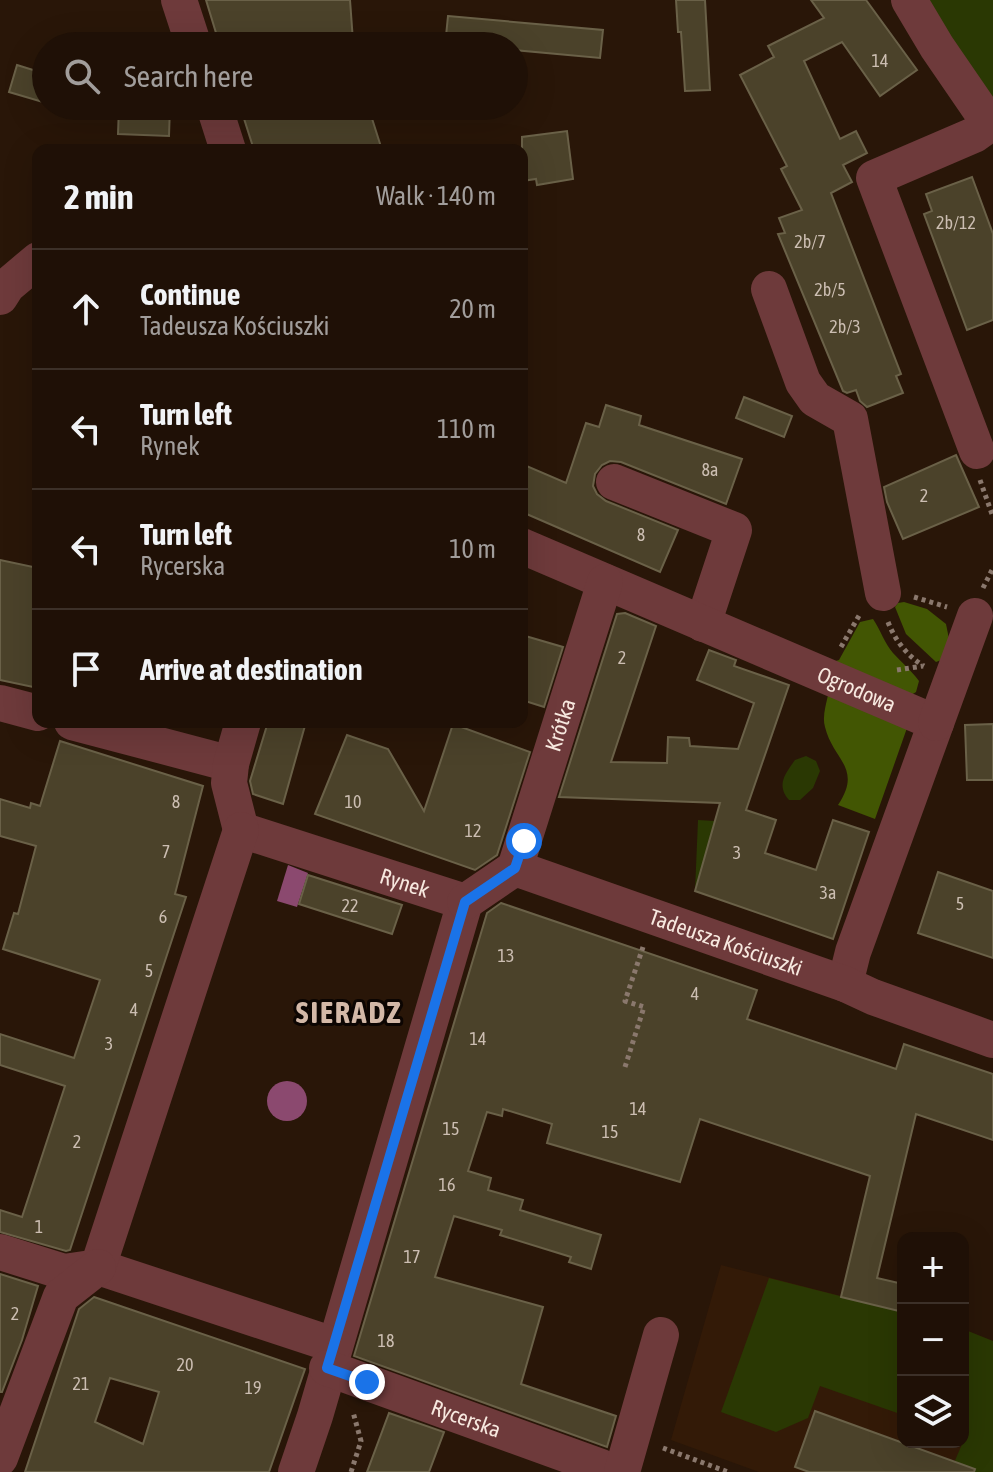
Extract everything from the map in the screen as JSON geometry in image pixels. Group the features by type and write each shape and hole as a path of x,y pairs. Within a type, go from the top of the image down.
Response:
{"street":[{"path":"179,0 189,32"},
{"path":"909,0 985,117 981,130 974,135 874,178 977,451"},
{"path":"218,120 226,144"},
{"path":"0,297 7,286 32,265"},
{"path":"769,289 803,382 815,399 850,419 883,593"},
{"path":"614,482 734,530 703,624"},
{"name":"Ogrodowa","path":"528,549 936,723"},
{"name":"Krótka","path":"515,868 605,582"},
{"path":"845,984 853,952 975,616"},
{"path":"0,703 32,711"},
{"path":"95,728 231,764"},
{"path":"0,1458 61,1296 98,1267 241,830 229,783 241,728"},
{"name":"Rynek","path":"241,830 465,902"},
{"path":"296,1472 334,1362 465,902 515,868"},
{"name":"Tadeusza Kościuszki","path":"515,868 845,984 993,1040"},
{"path":"0,1252 64,1272 98,1267 334,1362"},
{"path":"609,1471 632,1437 661,1335"},
{"name":"Rycerska","path":"334,1362 609,1471"}],"path":[{"path":"883,593 884,609 899,643 913,660 952,679"},
{"path":"625,1067 644,1007 625,1001 653,916"},
{"path":"334,1362 361,1441 351,1472"},
{"path":"632,1437 728,1472"}],"shaded area":[{"path":"288,865 308,873 297,907 277,901"},
{"path":"287,1081 301,1087 307,1101 301,1115 287,1121 273,1115 267,1101 273,1087"},
{"path":"721,1265 897,1310 897,1448 969,1448 969,1331 993,1341 993,1472 759,1472 671,1440"}],"green space":[{"path":"909,0 993,0 993,114"},
{"path":"904,602 927,609 946,624 949,639 944,659 936,662 906,634 895,607"},
{"path":"873,619 890,649 919,681 916,692 908,697 832,662 839,660 860,622"},
{"path":"828,695 907,728 875,819 838,805 848,782 844,764 825,727"},
{"path":"806,756 816,761 820,771 813,788 800,800 789,800 783,789 783,780 795,760"},
{"path":"698,820 715,821 695,891"},
{"path":"769,1278 897,1310 897,1413 820,1386 808,1418 776,1432 721,1412"},
{"path":"969,1331 993,1341 993,1472 950,1472 960,1448 969,1448"}],"building":[{"path":"206,0 350,0 352,32 216,32"},
{"path":"676,0 705,0 710,90 685,91"},
{"path":"811,0 866,0 917,70 880,96 842,42 804,61 840,139 856,131 867,153 843,165 852,182 831,193 901,374 896,376 903,393 867,407 860,401 856,390 843,391 778,234 785,233 779,218 802,210 781,169 787,166 740,75 774,57 768,46 824,18"},
{"path":"448,16 603,30 600,58 528,51 528,32 446,32"},
{"path":"17,65 32,70 32,99 9,92"},
{"path":"118,120 170,120 169,136 118,134"},
{"path":"244,120 372,120 380,144 252,144"},
{"path":"567,131 573,179 537,185 536,179 528,180 528,144 522,144 522,137"},
{"path":"972,177 993,234 993,320 967,330 924,214 932,211 926,194"},
{"path":"744,397 792,416 784,437 736,418"},
{"path":"606,405 641,416 639,425 742,459 726,504 621,462 610,461 595,474 593,486 606,501 678,530 660,572 528,515 528,467 566,483 586,423 599,427"},
{"path":"956,455 979,507 903,539 884,487"},
{"path":"0,560 32,567 32,687 0,680"},
{"path":"625,613 656,626 611,762 667,763 668,737 689,738 690,746 738,749 754,703 697,680 709,650 736,660 734,666 789,685 746,810 776,820 765,853 816,870 833,820 869,832 833,939 695,891 720,803 559,797 617,614"},
{"path":"528,637 563,647 544,707 528,702"},
{"path":"993,724 993,780 967,780 965,725"},
{"path":"266,728 304,728 283,804 253,794 250,781"},
{"path":"452,728 464,728 530,752 497,855 475,870 315,814 347,735 388,749 424,811"},
{"path":"60,741 203,786 175,894 186,897 70,1250 66,1251 0,1232 0,1210 22,1217 65,1086 0,1065 0,1034 74,1058 100,980 3,949 14,913 18,914 36,846 0,836 0,799 30,808 31,803 40,806"},
{"path":"938,872 993,891 993,958 918,933"},
{"path":"308,875 402,905 392,934 299,904"},
{"path":"501,903 757,990 747,1019 896,1069 904,1044 993,1074 993,1140 916,1114 877,1278 897,1283 897,1311 841,1297 870,1176 700,1119 680,1182 547,1143 552,1124 503,1109 502,1116 487,1112 468,1171 491,1178 488,1190 523,1200 520,1210 601,1235 591,1269 569,1262 571,1257 500,1235 502,1230 454,1216 435,1277 543,1307 521,1384 616,1416 607,1447 354,1356 487,913"},
{"path":"0,1274 38,1286 2,1392 0,1392"},
{"path":"94,1297 305,1369 269,1472 25,1472 79,1309","holes":["110,1378 159,1392 143,1444 95,1422"]},
{"path":"815,1411 897,1441 897,1448 917,1448 975,1469 974,1472 809,1472 795,1467"},
{"path":"389,1413 444,1432 429,1472 367,1472"}],"district":[{"name":"SIERADZ","path":"349,1012"}],"route":[{"path":"367,1382 327,1368 465,902 515,868 524,841"}]}
